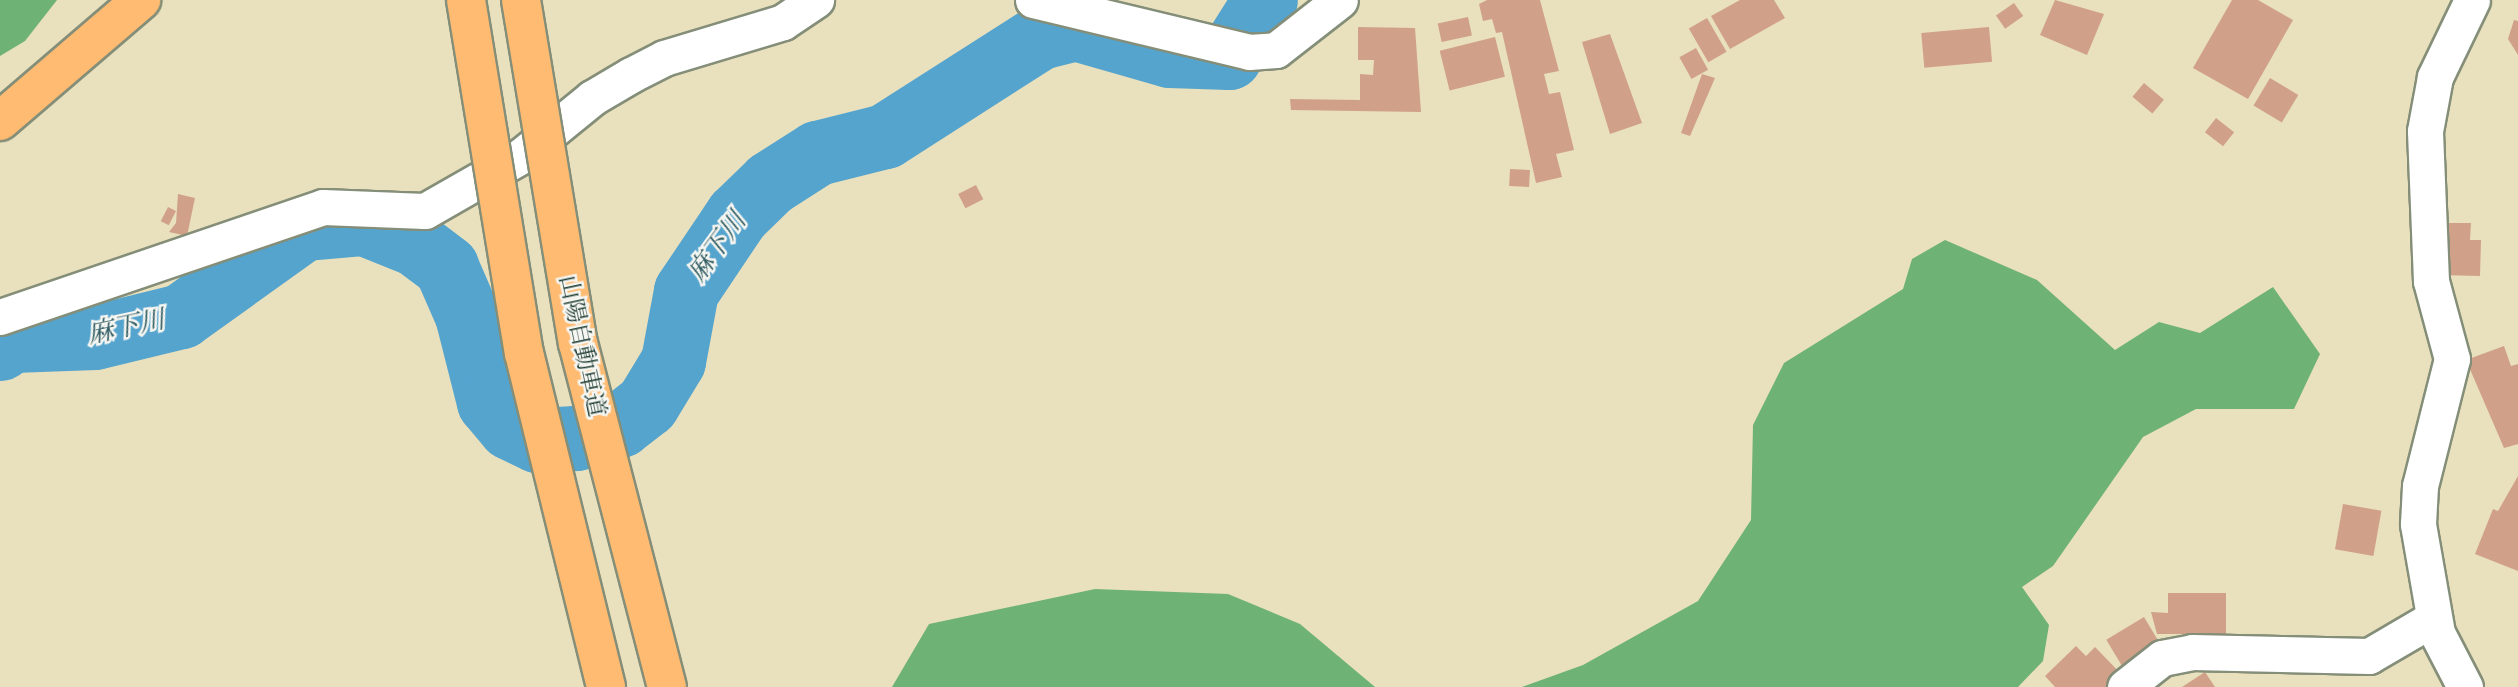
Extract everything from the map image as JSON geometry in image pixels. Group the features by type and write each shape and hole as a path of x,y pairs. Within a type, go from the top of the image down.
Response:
{"main road":[{"path":"0,121 141,0"},
{"path":"467,0 524,353 606,687"},
{"name":"山陽自動車道","path":"521,0 578,343 667,687"}],"street":[{"path":"0,317 323,207 425,211 521,156 592,98 631,75 664,58 783,22 816,0"},
{"path":"1033,0 1249,52 1276,50 1340,0"},
{"path":"2465,687 2434,618 2418,524 2420,486 2452,359 2431,281 2425,131 2435,77 2472,0"},
{"path":"2125,687 2162,658 2192,652 2369,656 2434,618"}],"green space":[{"path":"0,0 57,0 25,41 0,56"},
{"path":"1945,240 2037,280 2115,350 2159,322 2200,333 2273,287 2320,354 2294,409 2196,409 2143,437 2053,566 2022,587 2049,625 2043,661 2018,687 1522,687 1583,665 1698,601 1751,520 1753,425 1784,363 1903,289 1912,259"},
{"path":"1095,589 1228,594 1300,624 1375,687 892,687 929,624"}],"building":[{"path":"1487,0 1540,0 1559,71 1544,74 1549,94 1560,92 1574,150 1556,154 1562,177 1536,183 1502,32 1496,33 1492,19 1483,21 1479,4"},
{"path":"1740,0 1774,0 1785,18 1730,49 1711,16"},
{"path":"2055,0 2104,14 2087,55 2040,35"},
{"path":"2232,0 2258,0 2293,20 2248,99 2193,68"},
{"path":"2014,3 2023,16 2005,29 1996,16"},
{"path":"1468,17 1472,36 1442,42 1438,23"},
{"path":"1707,18 1726,52 1708,62 1689,28"},
{"path":"2514,20 2518,21 2518,55 2508,39"},
{"path":"1358,27 1415,28 1421,112 1291,110 1290,99 1360,100 1360,74 1373,75 1374,60 1358,60"},
{"path":"1989,27 1992,62 1924,68 1921,33"},
{"path":"1610,34 1642,123 1610,134 1582,42"},
{"path":"1495,37 1505,77 1450,91 1440,51"},
{"path":"1696,48 1708,70 1692,79 1679,57"},
{"path":"1702,74 1715,78 1690,136 1681,133"},
{"path":"2270,78 2298,95 2282,122 2254,105"},
{"path":"2144,83 2164,100 2152,114 2132,97"},
{"path":"2216,118 2234,132 2223,146 2205,132"},
{"path":"1510,169 1530,170 1529,187 1509,186"},
{"path":"976,185 983,199 965,208 958,194"},
{"path":"178,194 195,198 187,236 169,232 176,223"},
{"path":"168,207 176,211 169,225 161,221"},
{"path":"2440,223 2471,223 2470,240 2481,240 2480,276 2439,275"},
{"path":"2504,346 2511,366 2518,364 2518,444 2504,448 2466,360"},
{"path":"2518,476 2518,571 2475,554 2493,509 2498,511"},
{"path":"2343,504 2381,511 2373,556 2335,549"},
{"path":"2168,593 2226,593 2226,634 2157,634 2151,612 2168,613"},
{"path":"2144,617 2162,647 2124,670 2106,640"},
{"path":"2076,646 2086,656 2095,647 2123,676 2113,687 2055,687 2045,676"},
{"path":"2205,672 2215,687 2182,687"}],"waterway":[{"name":"麻下川","path":"0,348 12,340 95,337 181,316 304,228 364,223 416,244 446,267 467,315 489,402 510,427 537,440 576,438 620,425 647,404 673,361 686,291 737,215 770,183 817,153 885,136 1040,37 1075,28 1169,55 1229,57 1265,0"}]}
